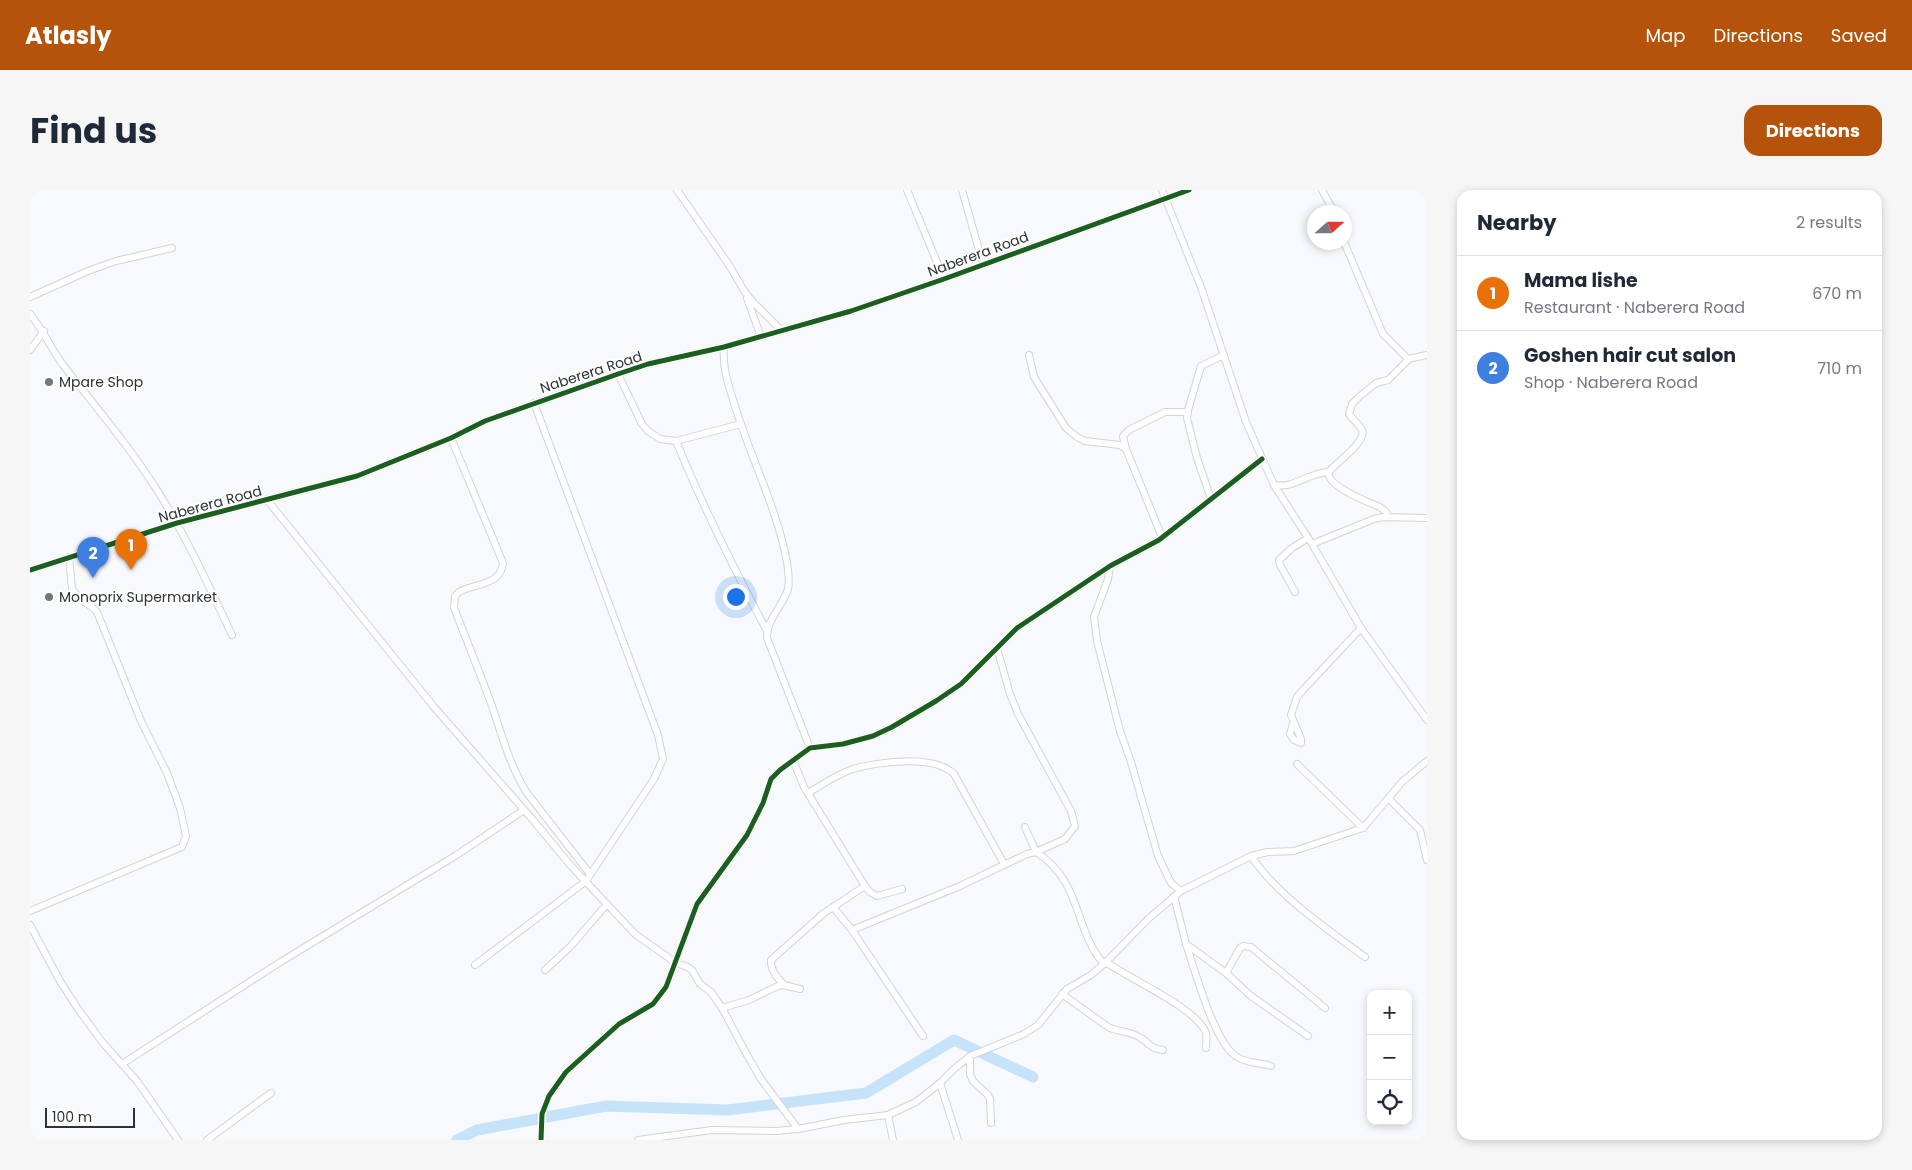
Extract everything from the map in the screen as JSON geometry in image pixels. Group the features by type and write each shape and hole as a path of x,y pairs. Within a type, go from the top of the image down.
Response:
{"street":[{"path":"677,190 730,265 745,292 761,337"},
{"path":"907,190 944,279"},
{"path":"962,190 983,264"},
{"path":"1162,190 1202,290 1246,422 1274,485 1310,541 1361,628 1427,720"},
{"name":"Naberera Road","path":"30,570 177,523 268,501 357,476 451,438 485,422 618,374 852,311 1189,190"},
{"path":"1322,190 1330,205"},
{"path":"30,297 95,268 172,248"},
{"path":"1347,250 1383,334 1409,359"},
{"path":"745,292 782,331"},
{"path":"30,314 44,331 62,364 93,401 157,489 177,523 232,635"},
{"path":"30,350 44,331"},
{"path":"724,347 724,366 740,424 778,522 789,576 788,590 767,631"},
{"path":"1029,355 1034,377 1061,422 1072,434 1085,441 1120,445 1126,449"},
{"path":"1211,499 1197,458 1188,423 1188,412 1200,367 1224,355"},
{"path":"1274,485 1287,486 1320,473 1329,472 1362,438 1362,430 1350,414 1352,404 1374,385 1388,380 1409,359 1427,355"},
{"path":"618,374 634,408 648,431 660,440 676,441 740,424"},
{"path":"475,965 586,881 654,779 663,759 658,735 534,403"},
{"path":"1162,537 1126,449 1123,436 1129,430 1165,412 1188,412"},
{"path":"451,438 503,563 502,571 495,579 459,592 453,602 454,608 519,779 527,793 590,874"},
{"path":"676,441 700,499 767,631 770,647 810,748"},
{"path":"542,1140 540,1132 542,1114 549,1096 566,1072 619,1024 653,1004 666,986 697,904 747,835 763,803 771,779 810,748 855,742 892,727 954,689 1017,628 1110,566 1162,537 1262,459"},
{"path":"1329,472 1329,478 1332,482 1380,507 1386,512 1388,517"},
{"path":"268,501 434,707 571,866 635,934 676,963 692,970 700,984 711,992 722,1008 761,1079 798,1129"},
{"path":"1295,592 1279,560 1287,552 1310,541 1369,521 1388,517 1427,518"},
{"path":"30,910 182,847 186,836 180,808 167,773 142,721 97,612 78,598 71,587 69,557"},
{"path":"1110,566 1108,579 1094,617 1095,633 1120,731 1131,762 1158,856 1171,883 1181,891"},
{"path":"1293,724 1291,715 1297,697 1361,628"},
{"path":"852,930 960,886 1004,864 1065,839 1074,829 1075,823 1018,714 996,648"},
{"path":"793,760 800,779 864,886 877,896 902,890"},
{"path":"808,793 849,771 872,765 908,760 946,768 954,774 1004,864"},
{"path":"638,1140 712,1130 776,1131 798,1129 844,1120 888,1115 916,1102 970,1056 1031,1030 1038,1025 1062,994 1105,963 1134,933 1181,891 1251,856 1268,852 1294,850 1363,828 1402,782 1427,761"},
{"path":"1297,764 1363,828"},
{"path":"1389,799 1420,830 1427,860"},
{"path":"122,1064 282,961 455,856 524,810"},
{"path":"1025,827 1036,852 1066,882 1097,956 1105,963 1164,996 1191,1015 1204,1030 1207,1040 1206,1048"},
{"path":"1251,856 1266,875 1290,898 1365,957"},
{"path":"784,985 775,974 771,966 771,960 803,930 864,886"},
{"path":"1174,896 1186,944 1217,1030 1226,1045 1238,1058 1271,1066"},
{"path":"545,970 570,948 607,904"},
{"path":"833,907 852,930 923,1036"},
{"path":"30,925 46,957 69,995 103,1042 137,1081 178,1140"},
{"path":"1186,944 1226,973 1251,996 1308,1036"},
{"path":"1226,973 1240,948 1243,946 1251,947 1325,1008"},
{"path":"722,1008 749,1000 784,985 800,988"},
{"path":"1062,994 1108,1027 1137,1036 1150,1046 1163,1050"},
{"path":"970,1056 970,1074 978,1088 986,1092 990,1099 991,1124"},
{"path":"940,1083 958,1140"},
{"path":"208,1140 271,1093"},
{"path":"888,1115 893,1140"}],"waterway":[{"path":"547,1117 606,1106 728,1110 866,1093 954,1040 1033,1077"},
{"path":"457,1140 477,1130 537,1119"}],"cycle path":[{"path":"30,570 177,523 357,476 451,438 485,421 618,374 648,364 724,347 851,311 1189,190"},
{"path":"541,1140 542,1114 549,1096 566,1072 619,1024 653,1004 666,987 697,904 747,835 763,803 771,779 780,770 810,748 843,744 873,736 936,701 961,684 1017,628 1110,566 1159,540 1262,459"}],"place":[{"name":"Mpare Shop","path":"49,382"},
{"name":"Mama lishe","path":"131,570"},
{"name":"Goshen hair cut salon","path":"93,578"},
{"name":"Monoprix Supermarket","path":"49,597"}]}
